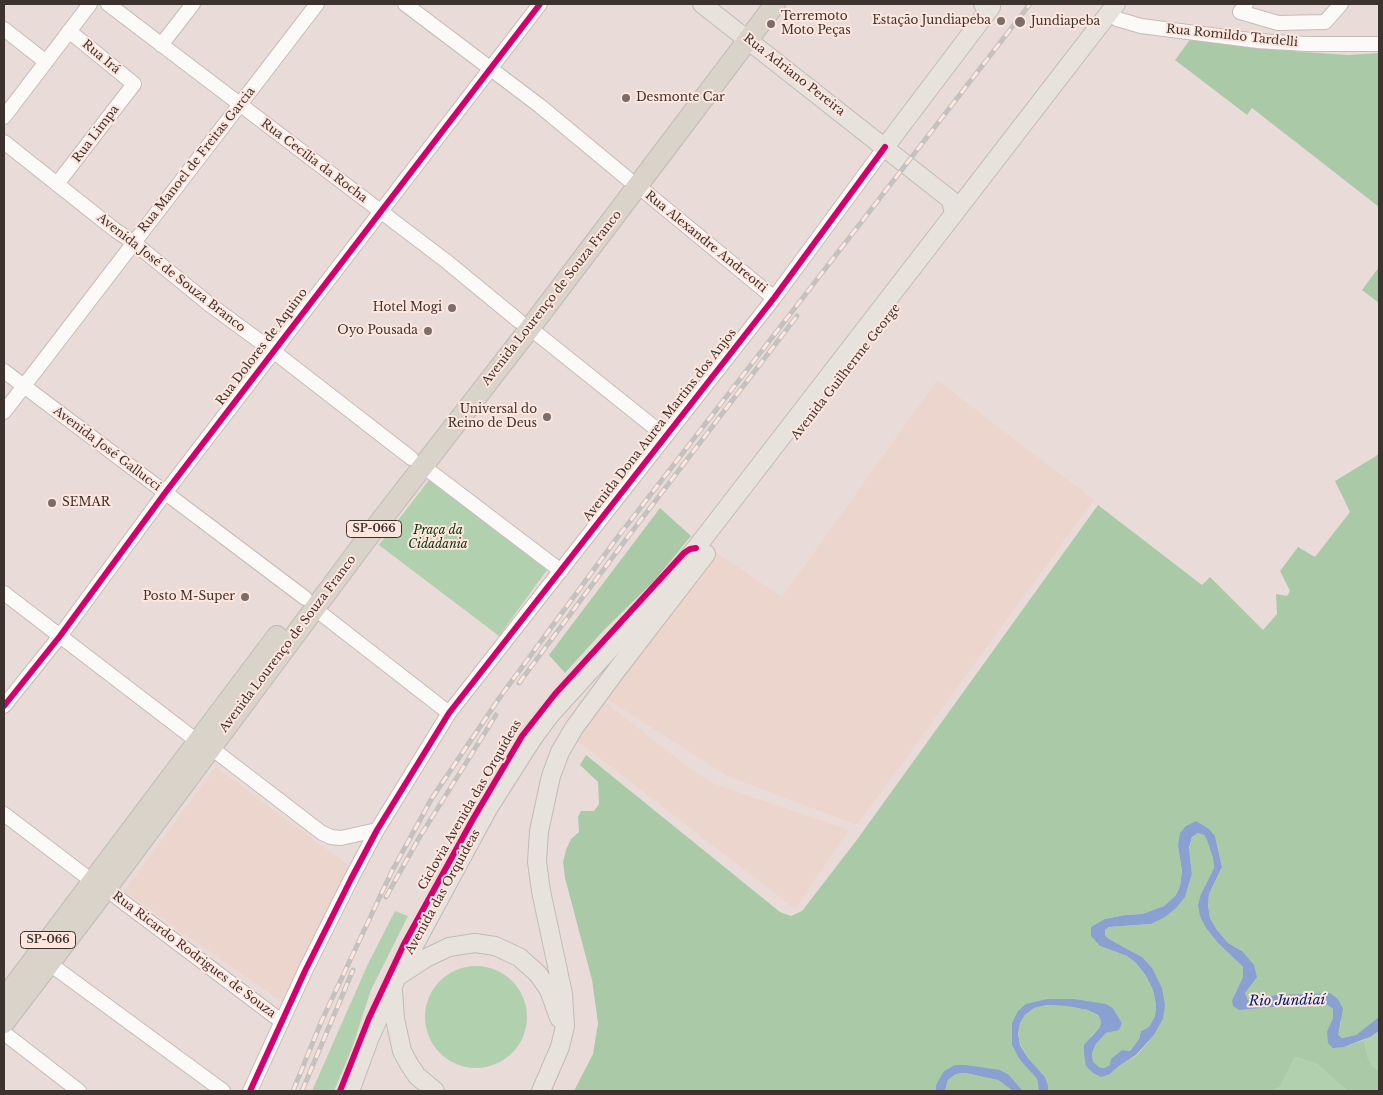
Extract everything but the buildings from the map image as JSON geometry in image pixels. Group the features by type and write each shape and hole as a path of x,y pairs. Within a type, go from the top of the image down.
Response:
{"highway":[{"name":"Avenida Lourenço de Souza Franco","path":"743,35 758,4"},
{"name":"Avenida Lourenço de Souza Franco","path":"4,999 99,885 360,537 633,183 743,35 775,4"},
{"name":"Avenida Lourenço de Souza Franco","path":"4,1023 50,964 99,885"}],"main road":[{"name":"Rua Adriano Pereira","path":"702,4 957,204"},
{"name":"Avenida Guilherme George","path":"540,728 674,576 957,204 1113,12 1128,4"},
{"name":"Avenida Dona Aurea Martins dos Anjos","path":"885,147 989,5"},
{"name":"Avenida Guilherme George","path":"564,1032 563,994 539,882 537,851 539,831 548,790 556,763 566,742 622,663 887,320 1113,12"},
{"name":"Avenida das Orquídeas","path":"350,1091 370,1037 395,981 489,807 540,728"},
{"path":"435,1091 417,1076 402,1051 395,1019 395,981 426,958 449,947 475,944 501,948 524,960 542,979 552,997 564,1032 558,1054 541,1091"},
{"path":"526,1091 541,1079 558,1054"}],"street":[{"path":"4,117 90,4"},
{"name":"Rua Cecília da Rocha","path":"108,4 446,261 666,436"},
{"path":"161,44 193,4"},
{"name":"Rua Manoel de Freitas Garcia","path":"4,412 318,4"},
{"name":"Rua Alexandre Andreotti","path":"405,4 540,106 774,298"},
{"name":"Rua Dolores de Aquino","path":"4,706 60,636 165,493 540,4"},
{"path":"1243,8 1278,23 1325,22 1341,4"},
{"name":"Rua Romildo Tardelli","path":"1113,12 1141,26 1280,44 1379,44"},
{"path":"4,29 46,62"},
{"name":"Rua Irá","path":"69,31 134,84"},
{"name":"Rua Limpa","path":"58,184 134,84"},
{"name":"Avenida José de Souza Branco","path":"4,142 115,230 133,242 209,304 561,571"},
{"name":"Avenida Dona Aurea Martins dos Anjos","path":"250,1091 309,962 377,830 449,713 774,298 885,147"},
{"name":"Avenida José Gallucci","path":"4,371 310,603 449,713"},
{"path":"4,593 322,833 331,837 341,838 377,830"},
{"name":"Rua Ricardo Rodrigues de Souza","path":"4,814 282,1021"},
{"path":"50,964 223,1091"},
{"path":"4,1033 79,1091"}],"shaded area":[{"path":"937,380 1094,500 857,825 727,776 607,699 716,552 782,597"},
{"path":"602,700 691,769 715,784 849,830 795,909 575,739"},
{"path":"216,767 352,868 283,1003 124,891"}],"green space":[{"path":"1192,37 1303,52 1349,55 1379,53 1379,207 1252,108 1247,115 1175,60"},
{"path":"1379,267 1379,303 1362,290"},
{"path":"1379,453 1379,1017 1371,1024 1356,1035 1342,1038 1337,1035 1341,1022 1338,999 1276,995 1248,1000 1245,993 1242,951 1228,943 1210,918 1209,894 1222,867 1215,836 1196,821 1178,846 1182,871 1180,886 1176,895 1164,906 1142,914 1105,919 1100,946 1127,956 1136,963 1146,976 1153,990 1156,1005 1155,1016 1149,1027 1141,1031 1139,1039 1130,1051 1122,1050 1111,1065 1104,1068 1099,1067 1093,1063 1092,1053 1096,1044 1106,1033 1119,1029 1122,1023 1113,1008 1047,999 1012,1023 1020,1060 1037,1079 1039,1091 1023,1091 1009,1075 966,1065 936,1085 936,1091 574,1091 593,1054 598,1023 592,980 565,878 563,862 571,839 579,832 578,817 581,811 594,811 599,804 598,782 580,765 586,755 780,912 791,916 802,911 856,841 1098,505 1202,585 1210,577 1263,630 1277,614 1276,594 1287,596 1290,591 1280,571 1298,547 1315,557 1350,512 1335,481"},
{"name":"Praça da Cidadania","path":"429,480 547,570 499,636 379,545"},
{"path":"660,508 691,536 655,580 603,631 565,673 549,655"},
{"path":"1198,833 1204,835 1207,839 1214,868 1201,894 1206,928 1217,942 1243,967 1243,977 1232,1000 1326,1004 1333,1009 1333,1018 1327,1031 1344,1047 1364,1040 1368,1058 1373,1067 1379,1070 1379,1091 1347,1091 1317,1064 1295,1057 1280,1087 1272,1091 1048,1091 1045,1077 1028,1058 1020,1044 1018,1034 1020,1023 1025,1015 1034,1008 1047,1005 1067,1006 1088,1010 1098,1015 1101,1021 1100,1027 1091,1036 1086,1066 1110,1074 1137,1055 1154,1035 1163,1019 1142,957 1109,939 1105,935 1105,930 1109,927 1151,924 1185,897 1192,874 1189,849 1192,837"},
{"path":"395,911 408,916 371,990 352,1048 334,1091 312,1091 367,966"},
{"path":"476,966 496,970 512,981 523,997 527,1017 523,1037 512,1053 496,1064 476,1068 456,1064 440,1053 429,1037 425,1017 429,997 440,981 456,970"},
{"path":"1379,1031 1379,1070 1373,1067 1368,1058 1364,1040"},
{"path":"1295,1057 1317,1064 1347,1091 1272,1091 1280,1087"},
{"path":"965,1073 998,1080 1013,1091 945,1091 948,1080 956,1074"}],"water":[{"name":"Rio Jundiaí","path":"1196,821 1209,829 1215,836 1222,867 1209,894 1210,918 1228,943 1242,951 1254,965 1257,977 1245,993 1248,1000 1276,995 1330,993 1338,999 1343,1009 1338,1035 1342,1038 1356,1035 1379,1017 1379,1031 1370,1037 1344,1047 1333,1048 1328,1043 1327,1031 1333,1018 1333,1009 1326,1004 1316,1003 1239,1010 1233,1006 1232,1000 1243,977 1243,967 1217,942 1206,928 1200,916 1198,905 1201,894 1214,868 1207,840 1204,835 1198,833 1192,837 1189,848 1192,874 1185,897 1176,908 1165,917 1151,924 1109,927 1105,930 1105,935 1109,939 1142,957 1152,968 1162,988 1165,1005 1163,1019 1154,1035 1136,1055 1110,1074 1101,1077 1093,1073 1086,1066 1084,1053 1084,1045 1100,1027 1101,1021 1098,1015 1088,1010 1066,1006 1047,1005 1034,1008 1025,1015 1020,1023 1018,1034 1020,1045 1028,1058 1045,1077 1048,1085 1048,1091 1039,1091 1037,1079 1020,1060 1012,1045 1012,1023 1018,1011 1026,1004 1047,999 1074,999 1106,1004 1113,1008 1122,1023 1119,1030 1106,1033 1096,1044 1092,1053 1093,1062 1099,1067 1104,1068 1110,1065 1111,1059 1122,1050 1130,1051 1139,1039 1141,1031 1149,1027 1155,1016 1156,1005 1153,990 1146,976 1136,963 1127,956 1100,946 1091,936 1091,927 1105,919 1142,914 1164,906 1176,895 1180,886 1182,871 1178,846 1180,833 1186,826"},
{"path":"955,1065 1000,1070 1009,1075 1023,1091 1013,1091 998,1080 965,1073 956,1074 948,1080 945,1091 936,1091 936,1085 944,1071"}],"railway":[{"path":"293,1091 322,1020 392,871 432,798 500,697 617,538 1030,4"},
{"path":"519,683 797,316"},
{"path":"386,897 419,838 496,715"},
{"path":"302,1091 353,970"}],"cycle path":[{"path":"4,706 60,636 165,493 540,4"},
{"path":"250,1091 305,971 351,879 377,830 449,713 774,298 885,147"},
{"name":"Ciclovia Avenida das Orquídeas","path":"340,1091 369,1018 404,944 473,819 522,736 555,694 684,553 696,548"}],"place":[{"name":"Estação Jundiapeba","path":"1001,21"},
{"name":"Jundiapeba","path":"1020,22"},
{"name":"Terremoto Moto Peças","path":"771,24"},
{"name":"Desmonte Car","path":"626,98"},
{"name":"Hotel Mogi","path":"452,308"},
{"name":"Oyo Pousada","path":"428,331"},
{"name":"Universal do Reino de Deus","path":"547,417"},
{"name":"SEMAR","path":"52,503"},
{"name":"Posto M-Super","path":"245,597"}]}
